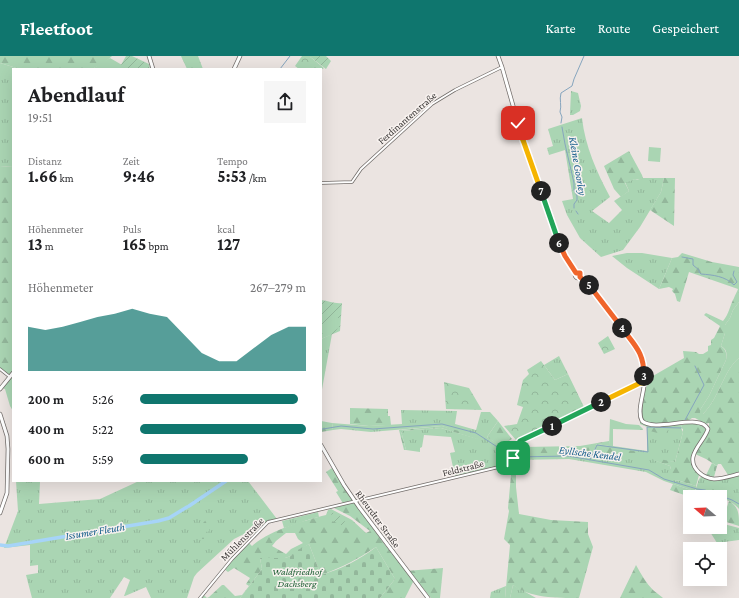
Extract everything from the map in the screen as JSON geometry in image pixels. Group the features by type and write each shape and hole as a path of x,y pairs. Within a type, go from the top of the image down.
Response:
{"main road":[{"path":"149,56 153,68"},
{"path":"234,68 240,56"},
{"path":"498,56 522,137 552,224 565,256 576,273 580,273 580,277 595,293 642,357 644,363 644,383 640,415 641,420 647,424 678,424 693,421 702,423 708,429 693,457 696,470 701,474 714,479 739,474"},
{"path":"0,388 12,374"},
{"path":"0,414 7,436 8,449 7,492 0,513"},
{"name":"Rheurdter Straße","path":"322,447 355,502 428,598"}],"street":[{"name":"Ferdinantenstraße","path":"322,183 352,182 361,169 432,104 455,90 502,67"},
{"path":"0,369 10,377"},
{"name":"Feldstraße","path":"355,502 508,464 520,441 640,383 644,383"},
{"name":"Mühlenstraße","path":"200,598 232,558 265,524 270,521 355,502"}],"green space":[{"path":"0,56 112,56 104,63 94,68 17,68 0,63"},
{"path":"126,56 132,56 149,64 150,68 126,68 121,65"},
{"path":"181,56 198,56 203,68 187,68"},
{"path":"302,56 309,56 324,68 322,69 322,68 298,68 295,66"},
{"path":"309,56 326,56 331,61 326,69"},
{"path":"110,58 127,68 94,68"},
{"path":"0,63 17,68 12,68 12,167 0,166"},
{"path":"571,91 578,93 581,106 580,111 573,115 570,115"},
{"path":"582,118 592,159 610,197 592,211 609,223 622,210 614,201 629,191 625,182 643,178 664,178 661,192 640,227 623,250 601,257 580,238 567,215 562,201 573,199 565,150 549,155 547,148 553,146 548,129"},
{"path":"649,147 661,148 660,162 648,161"},
{"path":"629,151 643,178 625,183 629,191 621,197 614,189 604,166"},
{"path":"0,166 12,167 12,409 5,389 1,388 10,376 0,369"},
{"path":"664,178 675,178 674,226 650,210 661,192"},
{"path":"627,253 642,253 672,258 659,289 627,268 612,256"},
{"path":"682,253 712,262 739,267 739,302 725,325 725,333 721,346 726,352 726,360 709,396 700,410 700,413 703,414 709,407 729,370 739,358 739,472 728,475 721,464 718,464 717,466 695,454 709,428 709,423 706,424 695,418 672,424 645,423 641,419 646,380 684,358 683,351 703,354 708,351 708,346 711,345 711,340 714,338 720,326 704,315 706,313 723,321 738,289 689,272 680,302 677,301 675,294 672,291 673,289 669,287 659,289 672,258 678,257"},
{"path":"322,300 342,303 340,331 322,339"},
{"path":"739,302 739,358 729,370 714,400 703,414 700,414 700,410 709,396 726,360 726,352 721,346 725,333 725,325"},
{"path":"338,317 339,328 323,336 322,325"},
{"path":"332,334 322,389 322,339"},
{"path":"608,336 615,349 604,354 598,343"},
{"path":"559,356 568,374 555,380 544,365"},
{"path":"541,361 555,380 568,374 585,409 516,440 504,426 517,424 523,407 517,405 523,380 529,374 527,370"},
{"path":"444,382 469,388 482,410 446,409"},
{"path":"350,408 388,409 388,416 390,416 391,425 369,426 350,424"},
{"path":"401,410 457,411 455,424 476,430 481,412 490,412 498,421 487,437 512,453 511,459 504,465 455,477 450,453 455,452 451,437 424,435 420,452 406,450 401,431 441,428 478,439 442,426 371,432 341,429 333,430 332,423 369,426 402,424"},
{"path":"610,419 626,424 639,425 643,429 613,429 613,446 647,451 647,427 640,424 640,420 643,424 648,425 682,425 681,428 683,432 675,462 654,460 670,466 674,480 696,486 696,488 699,479 703,476 716,481 739,476 739,509 736,505 727,500 727,490 691,490 664,481 646,472 569,459 514,460 515,453 564,453 591,456 597,444 609,446"},
{"path":"322,421 332,423 333,430 322,432"},
{"path":"498,421 512,439 500,446 487,437"},
{"path":"692,423 700,424 706,429 695,449 692,461 699,475 696,486 669,479 667,475 671,469 670,466 653,460 654,458 675,462 683,432 683,429 681,428 682,425"},
{"path":"442,426 469,434 480,440 441,428 401,431 406,450 404,450 399,430"},
{"path":"648,427 669,428 665,435 650,431 650,456 611,452 607,459 592,457 598,446 648,453"},
{"path":"609,441 609,446 597,444 591,457 564,453 516,453 518,448 523,447 580,446"},
{"path":"514,460 516,460 516,487 519,514 551,520 588,522 588,534 593,547 579,598 535,595 527,593 513,585 510,598 505,598 510,545 504,539 509,511 512,464"},
{"path":"712,463 717,466 714,477 706,475"},
{"path":"332,468 385,545 406,571 443,568 440,598 431,598 415,578 405,598 380,598 395,579 376,547 349,563 321,575 309,544 291,556 285,558 260,558 262,569 240,598 207,598 222,585 224,585 235,596 242,595 249,586 246,584 250,578 234,568 228,572 224,569 249,543 252,546 259,540 277,531 297,523 326,515 328,510 331,509 352,520 366,533 370,531 350,516 334,508 344,505 336,492 338,491 326,472","holes":["286,533 295,533 298,539 303,543 291,549 286,554 272,546"]},
{"path":"16,482 40,482 39,504 100,499 137,482 249,482 277,519 264,524 255,534 244,534 234,539 197,573 194,577 187,598 151,598 146,587 124,596 130,580 124,577 110,598 32,598 26,575 38,573 38,565 30,566 30,545 4,548 18,511"},
{"path":"673,484 691,490 683,490 683,495 670,490"},
{"path":"729,501 737,508 739,526 727,522 727,507"},
{"path":"318,512 319,517 284,528 282,521"},
{"path":"332,512 343,518 348,528 330,520"},
{"path":"208,516 212,517 212,520 209,522 209,531 206,532 204,539 199,539 202,531 205,531 205,526 203,523"},
{"path":"727,525 739,528 739,540 716,542 711,534 727,534"},
{"name":"Waldfriedhof Dachsberg","path":"309,544 321,575 350,564 376,547 395,579 380,598 240,598 262,569 260,558 285,558 291,556 294,552"},
{"path":"636,565 648,584 663,598 620,598"},
{"path":"513,585 536,598 510,598"},
{"path":"506,586 505,598 490,598 491,592"}],"waterway":[{"path":"281,68 290,56"},
{"name":"Kleine Goorley","path":"561,123 561,93 572,86 584,56"},
{"name":"Kleine Goorley","path":"562,127 574,183 574,190 577,196 574,208"},
{"path":"682,257 693,259 693,265 701,274 723,278 734,285 737,282 733,275 734,271"},
{"path":"685,420 704,385 695,366"},
{"name":"Eyllsche Kendel","path":"322,429 341,426 373,429 442,424 476,433 511,456 568,456 649,470 664,479 705,490 739,504"},
{"path":"590,460 597,445 648,452 647,427 681,428"},
{"name":"Issumer Fleuth","path":"189,506 225,482"},
{"name":"Issumer Fleuth","path":"0,545 8,546 158,521 169,518 187,507"}],"route":[{"path":"513,458 515,449 520,441 640,383 644,383 644,363 638,350 588,284 580,277 580,273 576,273 565,256 525,148 518,123"}]}
